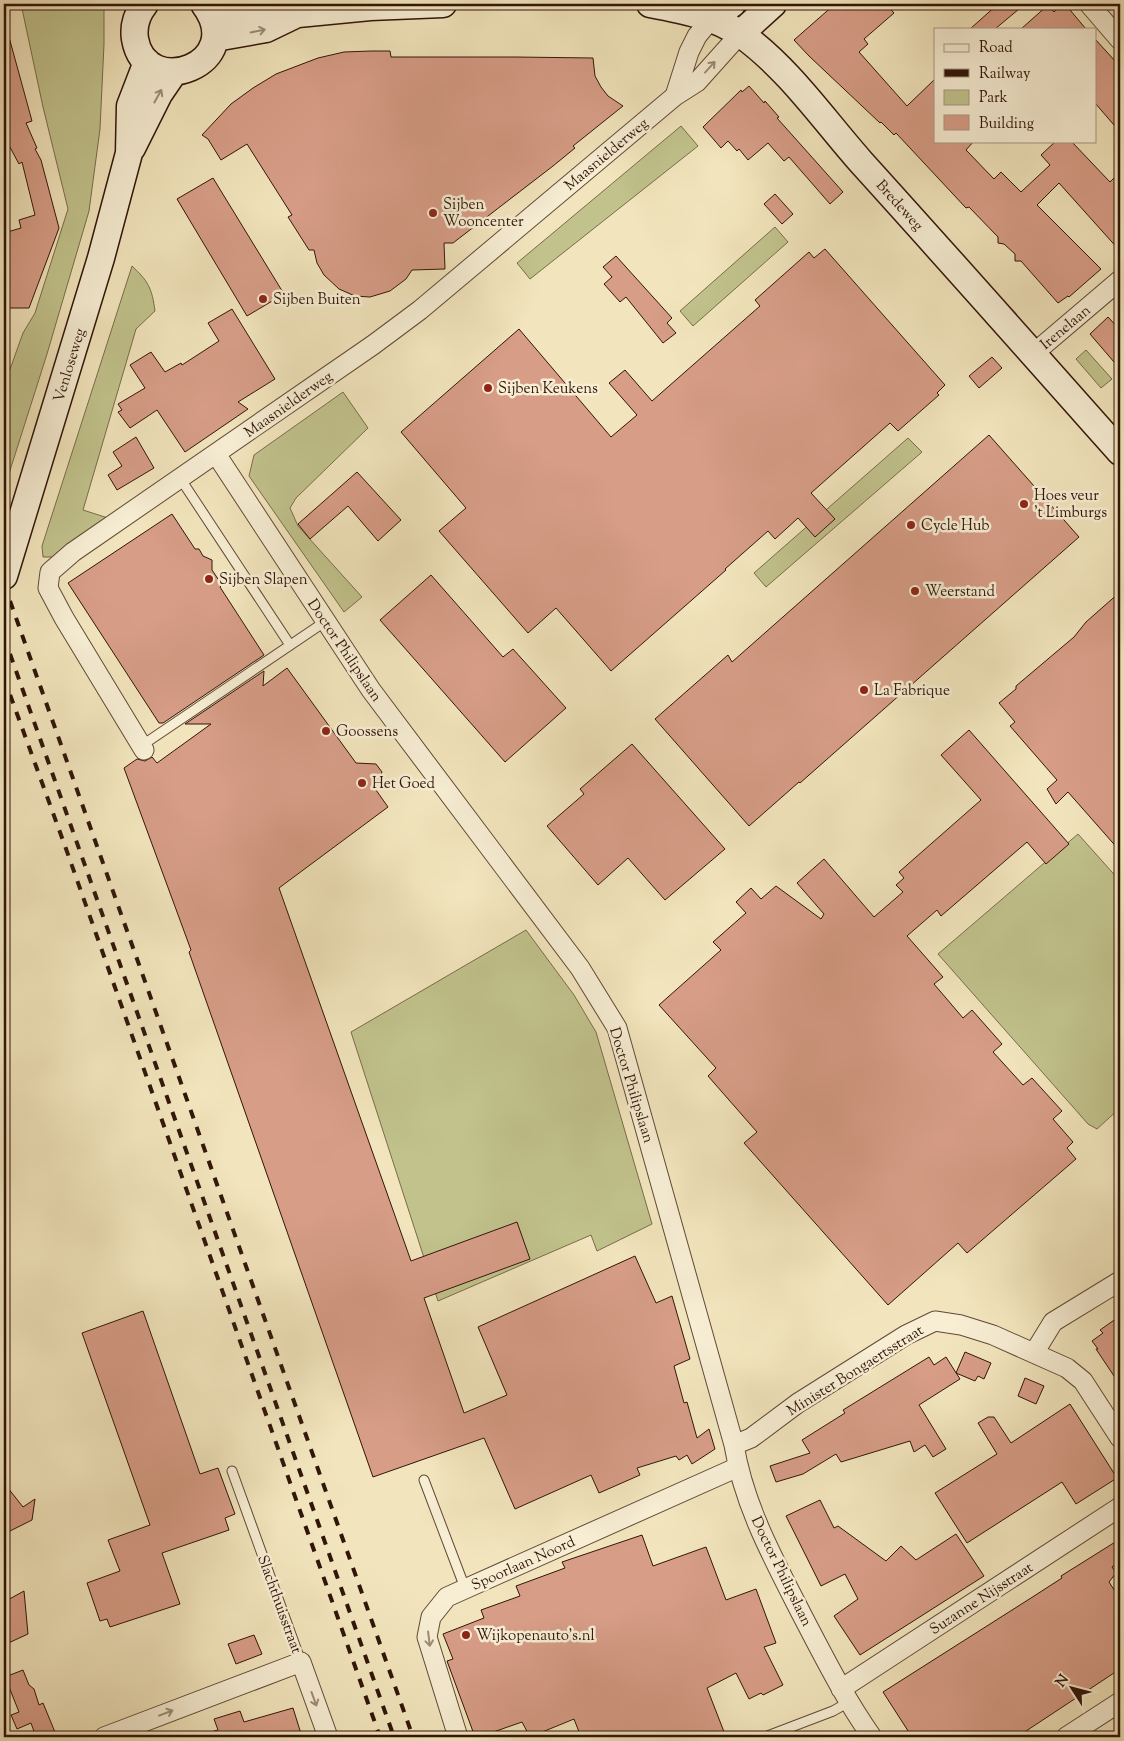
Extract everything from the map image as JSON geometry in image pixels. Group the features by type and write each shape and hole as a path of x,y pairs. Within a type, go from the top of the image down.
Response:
{"street":[{"path":"142,6 135,24 134,33 138,49 147,62 159,69 174,72 187,70 198,64 209,54 215,38 215,28 208,8 241,14 267,11 298,14 370,7 443,4"},
{"name":"Bredeweg","path":"650,4 686,11 711,19 740,34 770,58 1120,452"},
{"path":"676,96 689,52 697,36 711,19 732,4"},
{"path":"740,34 773,4"},
{"path":"1089,4 1120,40"},
{"path":"215,38 266,29 298,14"},
{"name":"Maasnielderweg","path":"142,748 48,588 50,572 73,552 373,345 420,310 676,96 697,82 740,34"},
{"name":"Venloseweg","path":"129,153 130,106 147,62"},
{"name":"Venloseweg","path":"4,576 101,258 129,153 159,94 174,72"},
{"name":"Irenelaan","path":"1033,354 1120,280"},
{"name":"Doctor Philipslaan","path":"216,454 371,690 580,968 617,1028 734,1445 738,1467 756,1524 866,1735"},
{"path":"1034,1353 1053,1322 1120,1281"},
{"name":"Minister Bongaertsstraat","path":"734,1445 751,1438 798,1403 906,1335 935,1321 961,1325 993,1334 1068,1368 1082,1381 1120,1438"},
{"name":"Spoorlaan Noord","path":"458,1737 427,1637 431,1617 447,1596 738,1467"},
{"name":"Suzanne Nijsstraat","path":"845,1696 1120,1507"},
{"path":"104,1737 301,1662"},
{"name":"Slachthuisstraat","path":"301,1662 328,1737"},
{"path":"1066,1737 1120,1702"}],"lane":[{"path":"180,478 290,645"},
{"path":"142,748 326,621"},
{"name":"Slachthuisstraat","path":"232,1471 301,1662"},
{"path":"424,1480 465,1588"},
{"path":"765,1737 833,1711 845,1696"}],"green space":[{"path":"21,4 104,4 104,44 100,129 89,211 47,354 6,483 4,478 4,386 23,333 35,313 68,209 43,107"},
{"path":"681,126 698,146 530,279 517,263"},
{"path":"775,227 788,242 693,326 680,311"},
{"path":"132,266 142,276 148,286 155,311 136,329 83,510 108,518 53,557 43,557 42,546"},
{"path":"1086,350 1112,379 1101,388 1076,359"},
{"path":"343,392 368,428 296,498 290,508 298,526 362,597 344,612 249,476 254,455"},
{"path":"908,438 922,452 766,587 754,573"},
{"path":"1078,834 1120,881 1120,1108 1097,1129 1088,1124 938,954"},
{"path":"526,930 574,995 596,1032 652,1224 597,1251 591,1235 438,1301 351,1032"}],"building":[{"path":"835,4 886,4 894,13 864,39 868,44 859,52 907,106 934,80 934,142 973,142 966,150 994,179 1001,172 1021,192 1050,165 1041,155 1055,142 1072,142 1110,182 1120,172 1120,251 1059,183 1037,205 1101,269 1069,297 1058,303 1021,261 1015,261 1015,254 1004,244 998,243 998,237 969,207 966,208 896,133 894,135 880,123 794,40"},
{"path":"998,4 1025,4 996,28 971,28"},
{"path":"1062,4 1065,4 1085,28 1022,28 1048,5 1054,12"},
{"path":"9,37 32,121 26,123 41,160 59,228 29,308 4,308 4,233 21,228 19,220 35,215 22,162 19,164 4,136 4,38"},
{"path":"1096,40 1116,62 1115,64 1120,70 1120,132 1096,104"},
{"path":"390,51 391,57 593,58 595,76 601,87 608,96 623,106 573,146 575,148 553,166 453,243 444,243 445,269 412,270 406,279 390,291 370,297 355,296 339,289 324,275 317,263 314,250 309,250 288,217 292,215 247,144 221,160 208,139 202,135 231,104 276,74 318,58 344,52"},
{"path":"749,86 764,103 765,101 779,117 777,118 843,192 830,204 789,157 784,161 768,143 748,160 739,149 737,151 728,141 721,148 703,127 741,90 742,92"},
{"path":"213,178 284,294 247,316 177,199"},
{"path":"775,194 793,214 782,224 764,204"},
{"path":"825,249 945,385 937,393 939,395 898,431 890,423 811,493 835,519 815,537 798,518 775,539 768,531 611,671 556,608 528,633 439,531 466,508 401,432 519,329 611,437 637,415 609,383 625,370 652,401 760,306 755,300 809,252 814,258"},
{"path":"616,256 672,318 667,323 676,333 663,343 626,297 620,302 604,284 612,277 603,267"},
{"path":"232,309 275,379 238,402 248,409 185,452 157,410 130,428 118,412 122,410 118,404 145,388 130,365 151,352 165,372 181,363 182,365 219,341 208,323"},
{"path":"1108,317 1120,330 1120,369 1090,334"},
{"path":"992,357 1002,368 979,388 969,376"},
{"name":"Weerstand","path":"989,435 1079,537 749,826 655,719 728,655 732,662"},
{"path":"136,437 154,468 117,490 108,475 122,466 113,452"},
{"path":"357,472 401,520 378,541 348,506 310,539 298,524"},
{"path":"172,514 195,549 199,549 203,556 212,560 212,570 222,585 220,587 264,655 163,723 159,723 68,583"},
{"path":"431,575 503,657 513,649 566,708 505,762 380,620"},
{"path":"1120,592 1120,851 1068,792 1056,804 1047,789 1057,780 1010,726 1015,722 999,703 1016,689 1016,686 1074,637 1086,622"},
{"path":"287,668 356,763 376,764 382,772 376,790 388,807 279,888 411,1261 517,1222 530,1259 424,1298 464,1413 507,1395 478,1327 635,1256 656,1303 672,1296 690,1359 674,1366 684,1403 687,1402 697,1438 709,1429 715,1449 692,1464 687,1455 679,1460 676,1456 637,1468 640,1475 599,1493 591,1475 515,1509 484,1438 373,1477 189,952 191,950 124,768 137,759 145,761 152,757 157,763 211,724 185,724 264,671 263,686"},
{"path":"969,730 1069,844 1046,864 1027,842 941,916 937,910 907,936 943,977 934,984 963,1018 972,1010 1002,1044 993,1052 1023,1085 1032,1078 1062,1111 1053,1119 1073,1142 1067,1148 1076,1159 967,1253 958,1243 888,1305 744,1143 757,1132 708,1076 716,1068 659,1005 721,950 713,942 746,913 736,902 751,888 761,899 776,886 821,919 824,914 797,883 824,859 874,917 903,892 896,885 904,878 899,872 981,800 941,755"},
{"path":"632,744 725,849 665,900 628,858 598,885 547,826 584,794 580,789"},
{"path":"143,1311 200,1474 218,1468 235,1514 225,1518 229,1530 162,1553 180,1604 110,1627 107,1619 100,1621 87,1583 120,1571 108,1540 150,1525 82,1333"},
{"path":"1120,1316 1120,1385 1092,1341 1103,1333 1100,1330"},
{"path":"965,1352 991,1363 984,1379 978,1376 975,1381 956,1373"},
{"path":"929,1357 934,1365 946,1357 960,1379 919,1405 946,1449 933,1457 925,1445 914,1452 910,1441 841,1462 836,1454 803,1474 776,1482 770,1466 810,1453 802,1440 845,1413 843,1410"},
{"path":"1025,1378 1044,1386 1036,1404 1018,1396"},
{"path":"1070,1404 1117,1478 1076,1504 1062,1482 967,1543 935,1493 997,1454 978,1423 988,1417 994,1417 1011,1443"},
{"path":"4,1483 23,1507 35,1499 32,1520 4,1534"},
{"path":"820,1500 834,1528 838,1526 886,1561 901,1546 916,1560 956,1534 984,1576 860,1655 834,1616 858,1599 845,1574 821,1586 786,1516"},
{"path":"642,1535 653,1566 706,1547 726,1600 756,1589 776,1643 764,1647 783,1685 763,1695 761,1693 749,1699 736,1673 707,1688 726,1737 581,1737 574,1719 530,1737 522,1722 475,1737 447,1661 453,1659 443,1634 484,1618 481,1610 520,1596 516,1586 565,1568 562,1562"},
{"path":"1120,1539 1120,1561 1112,1567 1116,1573 1109,1582 1120,1599 1120,1669 1017,1737 912,1737 883,1692"},
{"path":"24,1591 28,1634 4,1645 4,1602"},
{"path":"254,1635 262,1654 236,1664 228,1644"},
{"path":"23,1670 29,1685 34,1689 39,1705 43,1703 57,1737 36,1737 31,1723 17,1729 11,1715 19,1712 5,1677"},
{"path":"293,1708 302,1737 207,1737 207,1733 218,1730 214,1719 240,1711 244,1722"}],"railway":[{"path":"4,584 413,1737"},
{"path":"4,637 394,1737"},
{"path":"4,678 380,1737"}],"place":[{"name":"Sijben Wooncenter","path":"433,213"},
{"name":"Sijben Buiten","path":"263,299"},
{"name":"Sijben Keukens","path":"488,388"},
{"name":"Hoes veur 't Limburgs","path":"1024,504"},
{"name":"Cycle Hub","path":"911,525"},
{"name":"Sijben Slapen","path":"209,579"},
{"name":"Weerstand","path":"915,591"},
{"name":"La Fabrique","path":"864,690"},
{"name":"Goossens","path":"326,731"},
{"name":"Het Goed","path":"362,783"},
{"name":"Wijkopenauto's.nl","path":"466,1635"}]}
